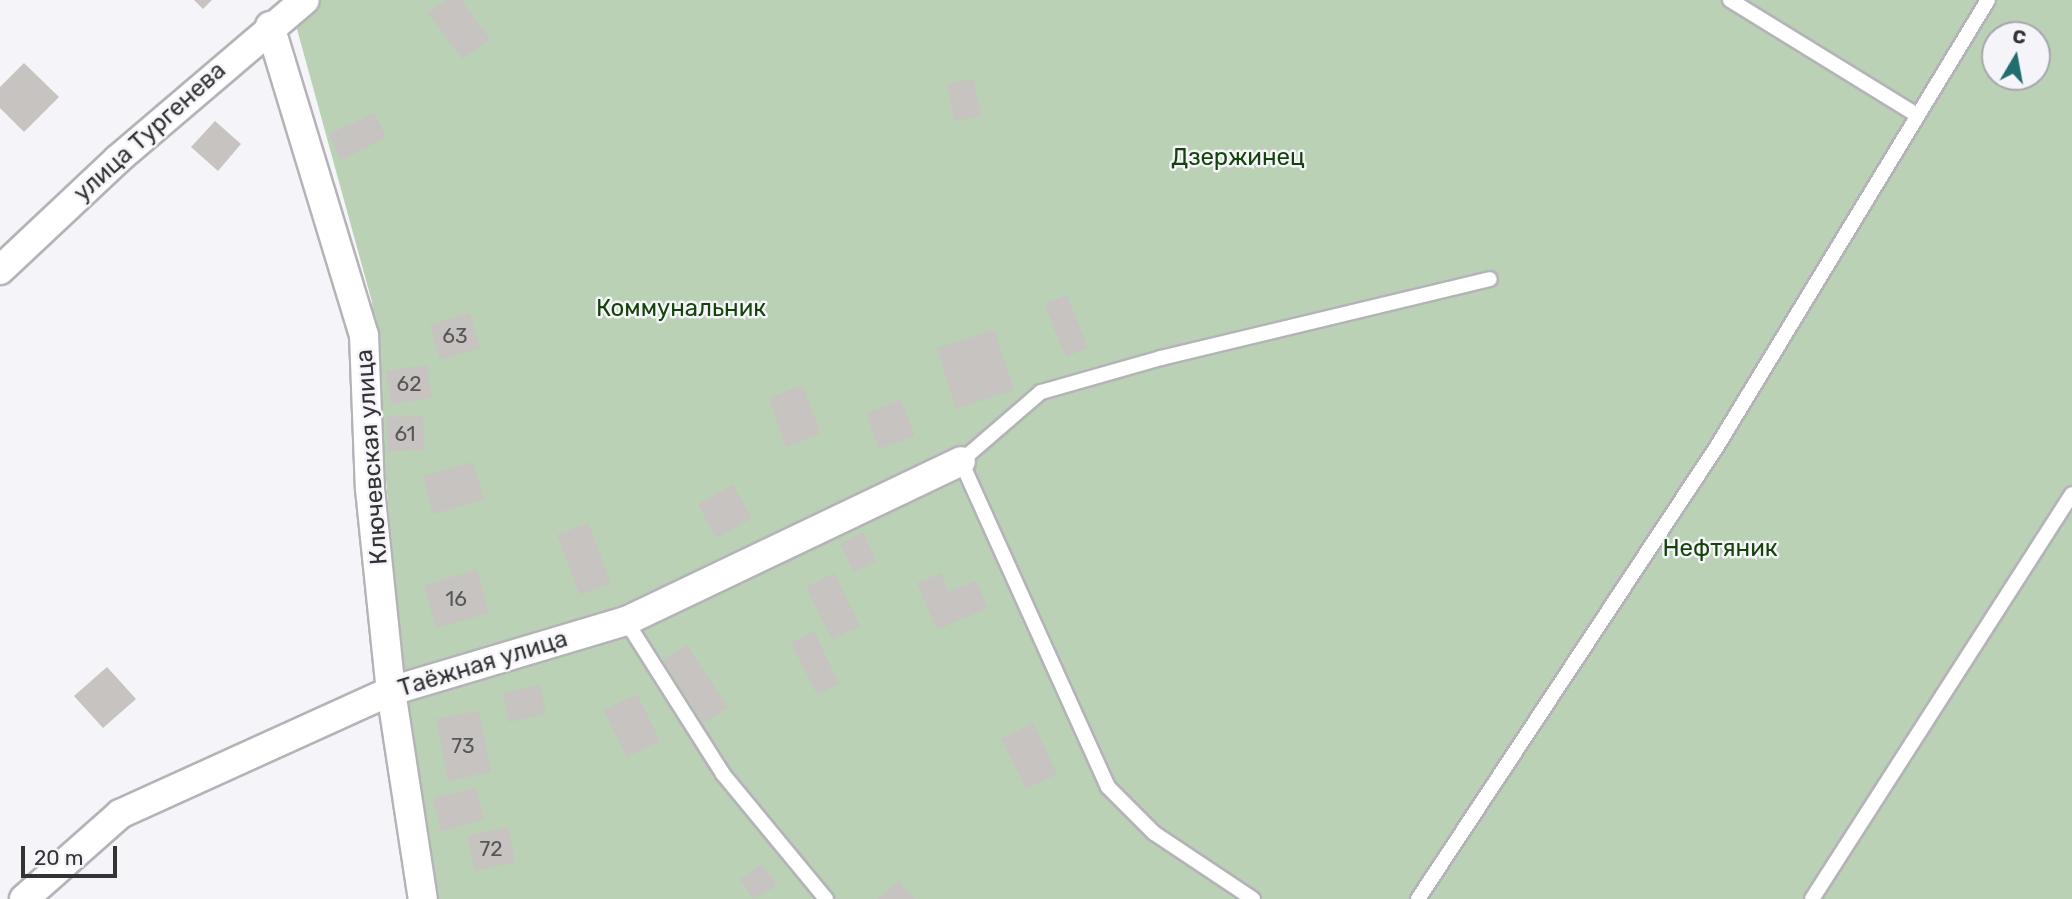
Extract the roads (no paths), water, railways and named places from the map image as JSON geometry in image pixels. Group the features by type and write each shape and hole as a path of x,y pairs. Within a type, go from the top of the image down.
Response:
{"street":[{"name":"улица Тургенева","path":"0,270 118,159 270,26 305,0"},
{"name":"Ключевская улица","path":"270,26 364,335 370,489 391,691 424,899"},
{"name":"Таёжная улица","path":"24,899 120,814 391,691 626,621 961,461"}],"lane":[{"path":"1730,0 1917,115"},
{"path":"1418,899 1716,448 1988,0"},
{"path":"1253,899 1154,833 1108,787 961,461 1041,393 1161,358 1490,279"},
{"path":"1812,899 2072,494"},
{"path":"626,621 723,774 826,899"}],"park label":[{"name":"Дзержинец","path":"1238,158"},
{"name":"Коммунальник","path":"681,309"},
{"name":"Нефтяник","path":"1720,549"}]}
